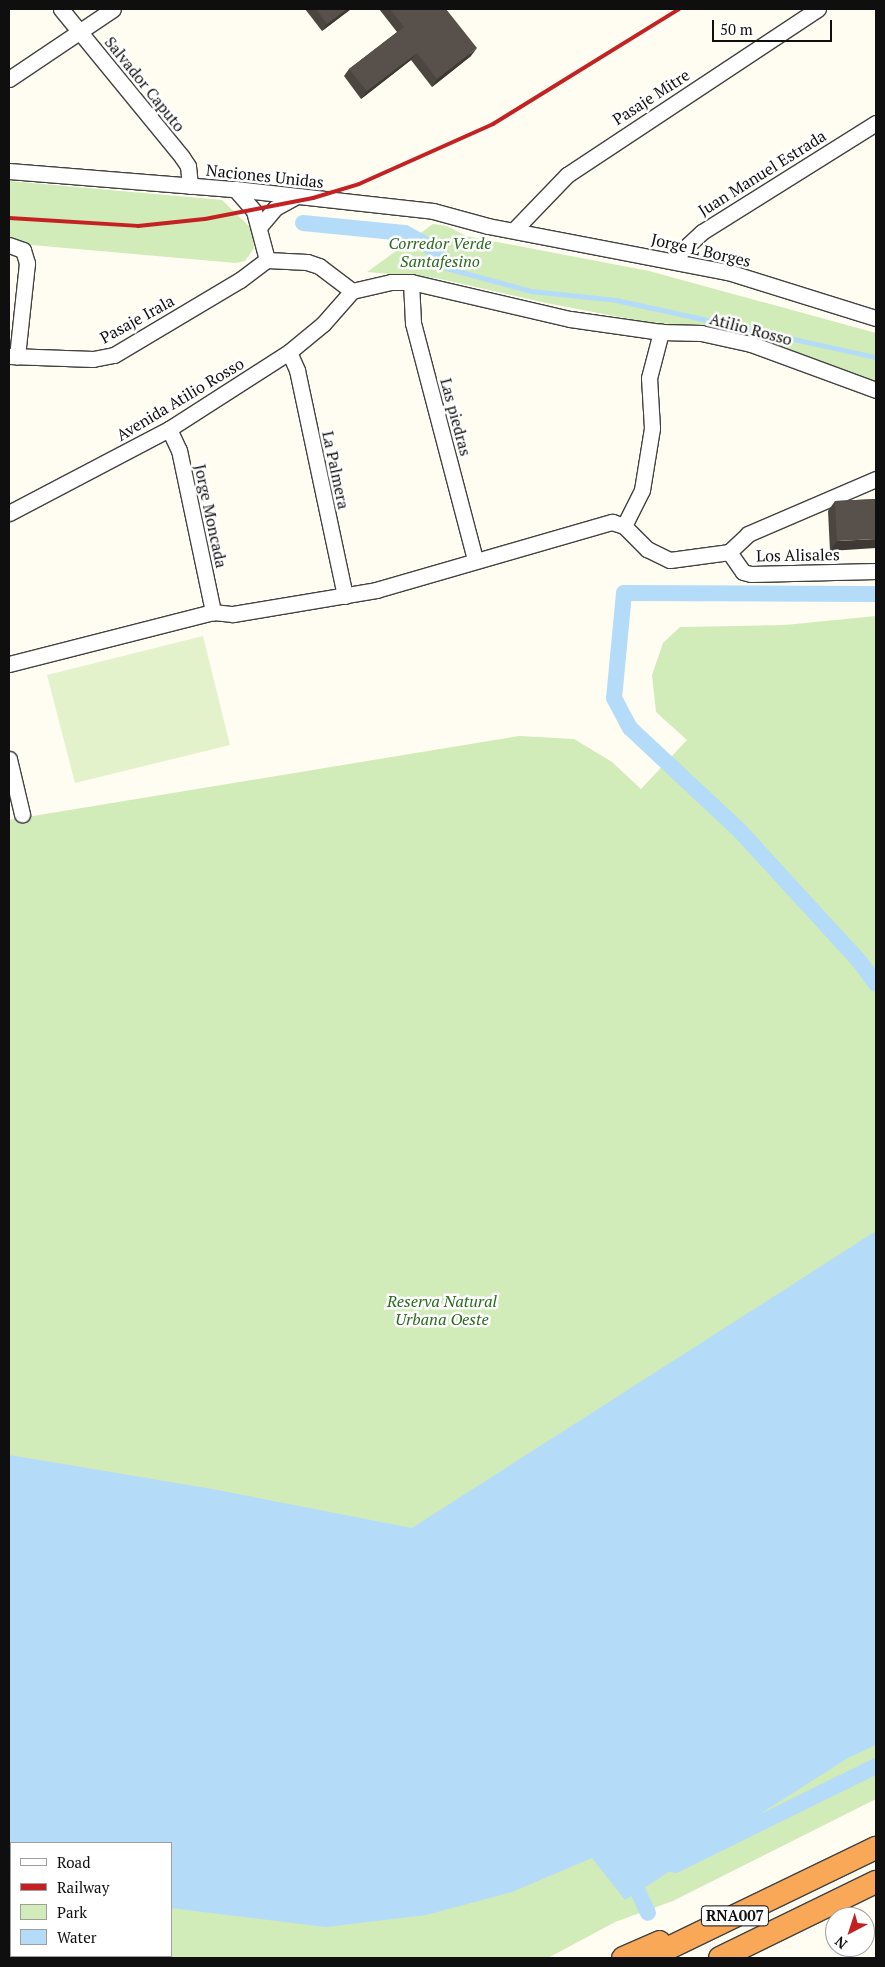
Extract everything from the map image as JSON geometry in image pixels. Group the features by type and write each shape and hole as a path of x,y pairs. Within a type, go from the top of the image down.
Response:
{"highway":[{"name":"RNA007","path":"648,1958 876,1848"},
{"path":"623,1958 822,1874"},
{"name":"RNA007","path":"720,1958 876,1882"},
{"path":"736,1958 830,1906"}],"street":[{"name":"Salvador Caputo","path":"61,9 182,157 188,166 190,186"},
{"path":"9,79 113,9"},
{"name":"Pasaje Mitre","path":"515,229 532,208 567,175 818,9"},
{"name":"Juan Manuel Estrada","path":"672,260 702,232 876,122"},
{"name":"Naciones Unidas","path":"9,171 234,189 295,197 408,207 488,226 515,229"},
{"path":"234,189 254,211 260,226 267,260 308,262 319,266 352,291"},
{"path":"260,226 275,208 295,197"},
{"name":"Jorge L Borges","path":"515,229 728,272 876,318"},
{"path":"9,245 23,250 27,263 13,356"},
{"name":"Pasaje Irala","path":"13,356 93,359 114,355 240,280 267,260"},
{"name":"Atilio Rosso","path":"352,291 391,282 411,282 570,318 661,332 701,333 751,344 876,390"},
{"name":"Las piedras","path":"411,282 413,324 475,559"},
{"name":"Avenida Atilio Rosso","path":"9,513 169,429 289,352 323,324 352,291"},
{"path":"624,526 642,490 652,428 649,378 661,332"},
{"name":"La Palmera","path":"289,352 297,370 345,596"},
{"name":"Jorge Moncada","path":"169,429 179,450 213,612"},
{"path":"9,664 213,612 233,614 376,590 475,559 612,522 624,526 660,558 670,560 729,552 748,534 876,479"},
{"name":"Los Alisales","path":"729,552 743,572 751,574 876,571"},
{"path":"9,759 22,814"}],"green space":[{"path":"9,181 222,200 252,229 254,248 245,261 236,263 9,243"},
{"name":"Corredor Verde Santafesino","path":"433,224 447,226 466,236 649,271 876,333 876,384 779,345 709,328 641,321 546,303 436,278 367,272"},
{"name":"Reserva Natural Urbana Oeste","path":"876,616 876,1799 673,1901 615,1922 548,1958 9,1958 9,820 519,736 574,739 612,762 641,789 687,740 656,712 652,675 663,643 680,627 785,625"},
{"path":"203,636 230,745 75,783 47,675"}],"water":[{"path":"876,1231 876,1745 848,1758 625,1900 592,1858 512,1892 426,1915 326,1927 172,1908 172,1842 10,1842 9,1887 9,1455 212,1489 412,1528"}],"building":[{"path":"316,9 347,9 327,24"},
{"path":"390,9 446,9 477,48 437,79 417,53 367,91 349,69 404,27"},
{"path":"876,499 876,539 837,541 835,501"}],"waterway":[{"path":"303,223 405,233 437,251"},
{"path":"446,268 531,291 616,300 876,357"},
{"path":"876,594 624,593 614,698 630,728 740,831 860,962 876,984"},
{"path":"675,1865 876,1766"},
{"path":"629,1872 648,1913"}],"railway":[{"path":"9,218 138,226 205,219 313,198 359,184 493,124 679,9"}]}
